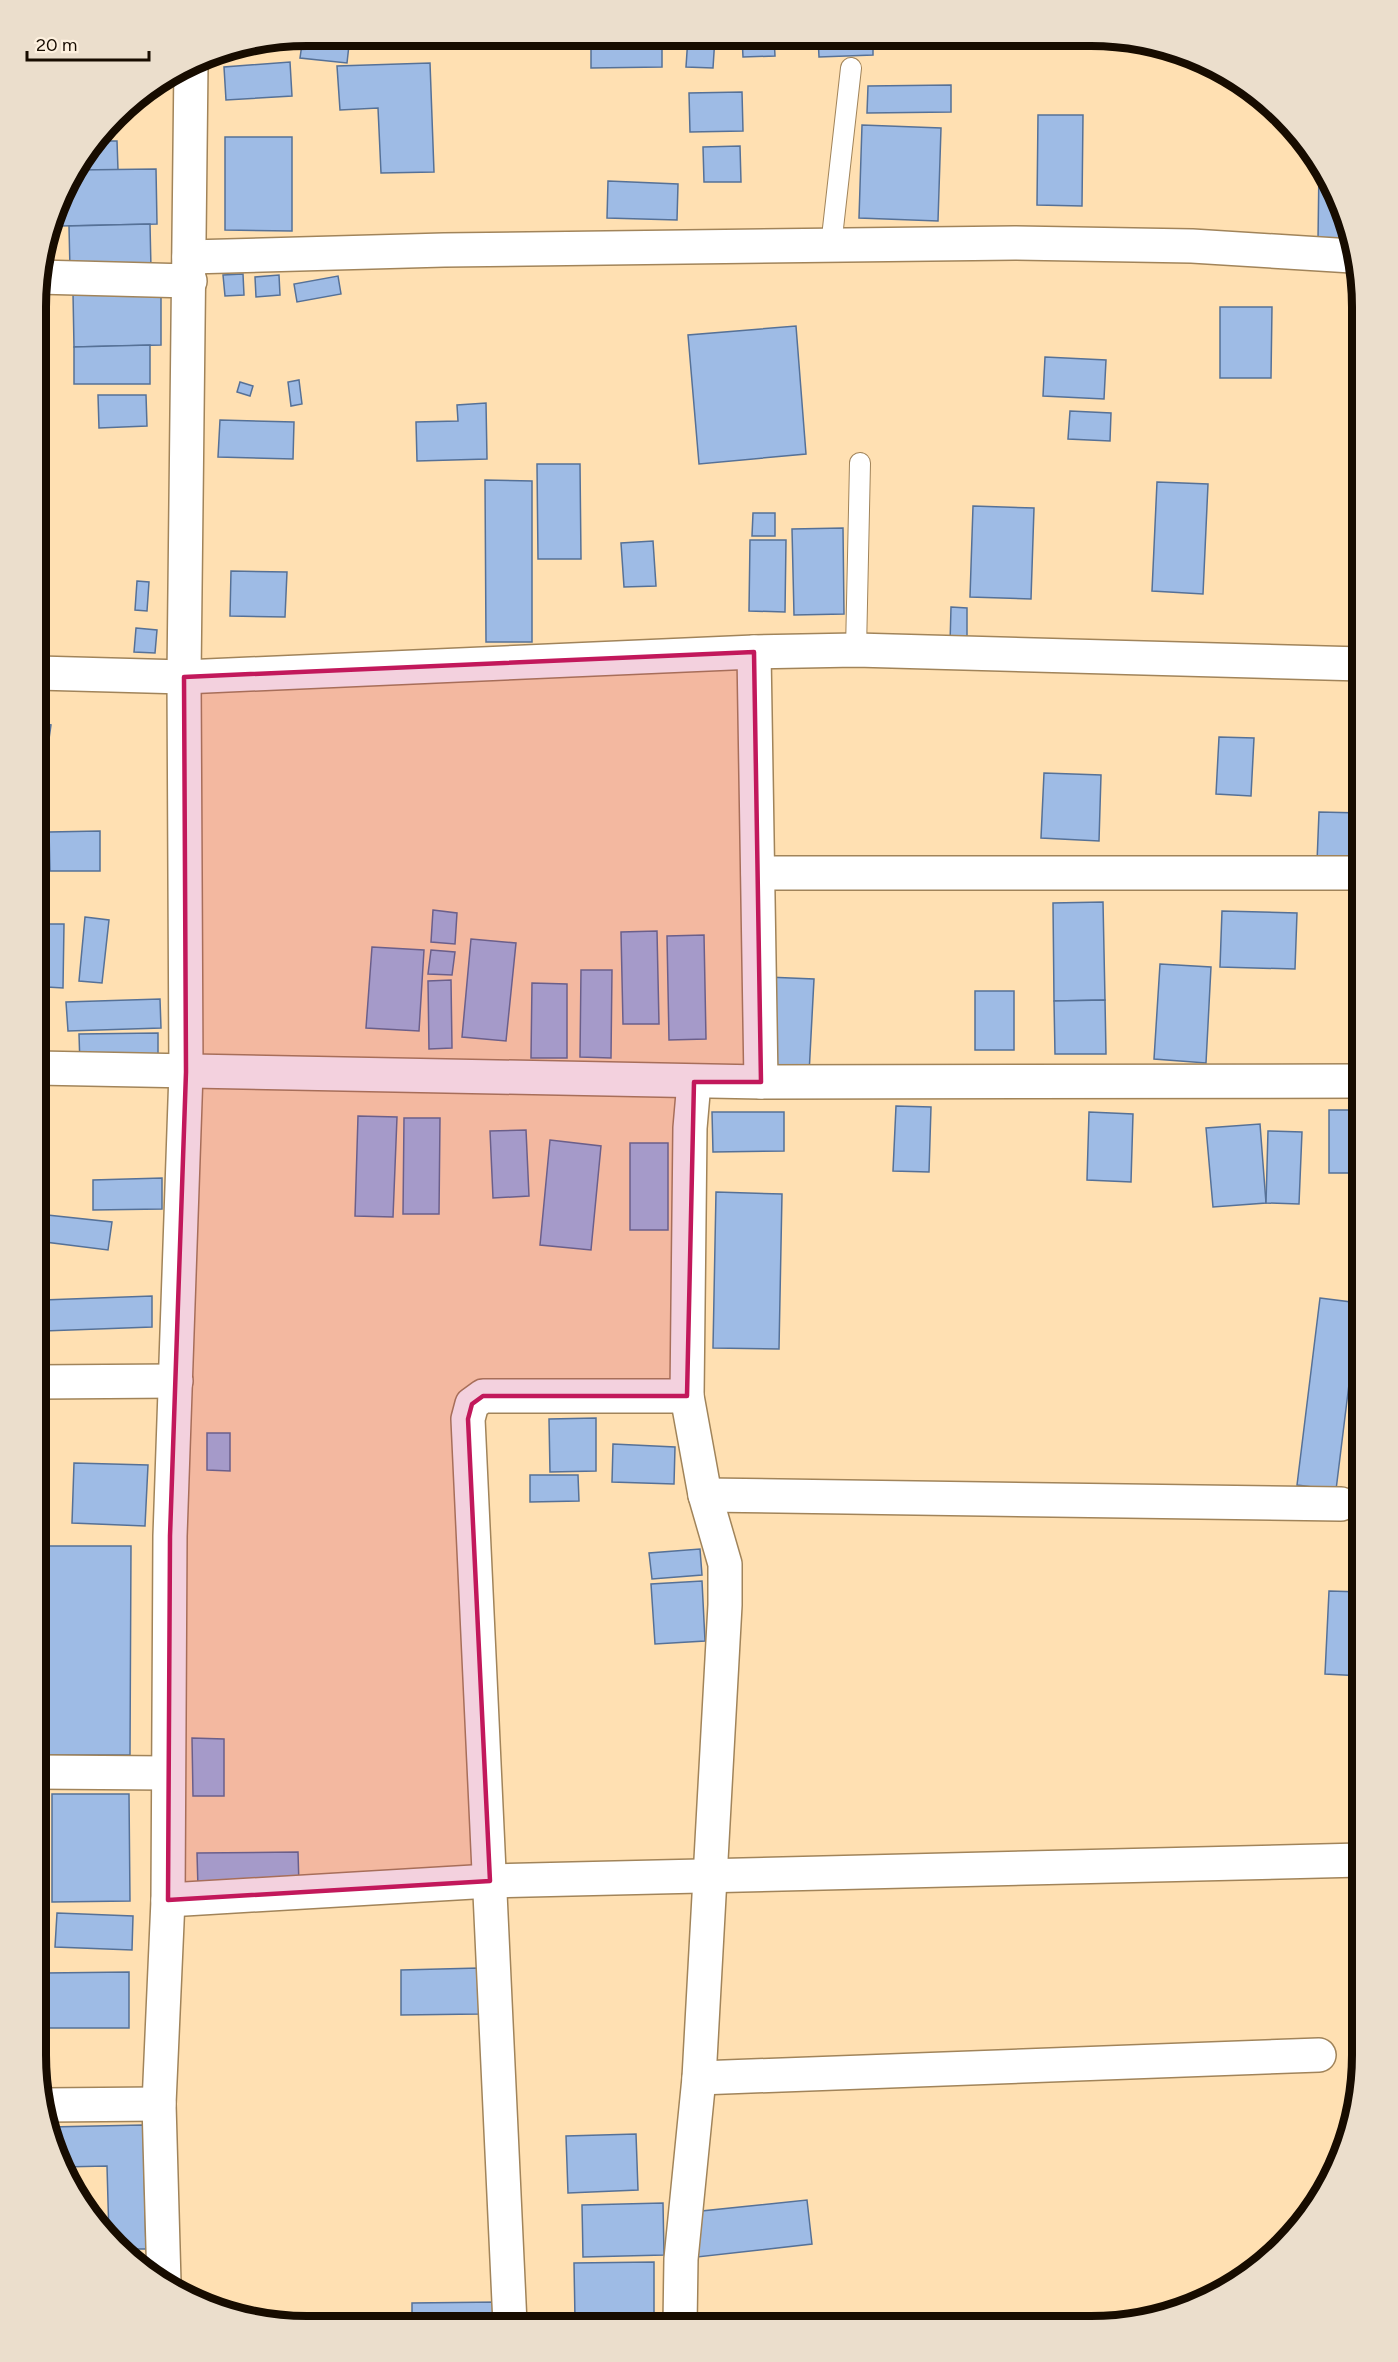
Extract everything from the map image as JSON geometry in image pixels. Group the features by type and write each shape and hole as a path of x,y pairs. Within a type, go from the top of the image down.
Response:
{"street":[{"path":"160,2270 159,2104 168,1900 170,1536 186,1072 184,677 191,74"},
{"path":"48,277 444,250 1015,243 1192,246 1346,256"},
{"path":"46,673 184,677 754,652 856,650 1352,664"},
{"path":"754,652 761,1082"},
{"path":"758,873 1352,873"},
{"path":"46,1068 694,1082 1352,1081"},
{"path":"680,2316 681,2259 699,2078 712,1875 725,1564 705,1495 687,1396 690,1128 694,1082"},
{"path":"46,1382 176,1381"},
{"path":"510,2316 468,1419 472,1404 483,1396 687,1396"},
{"path":"705,1495 1341,1504"},
{"path":"46,1772 167,1773"},
{"path":"168,1900 490,1881 1352,1860"},
{"path":"699,2078 1319,2055"},
{"path":"52,2105 159,2104"}],"lane":[{"path":"831,246 851,68"},
{"path":"856,650 860,463"}],"highlighted area":[{"path":"754,652 761,1082 694,1082 687,1396 497,1395 483,1396 472,1404 468,1419 490,1881 168,1900 170,1536 186,1072 184,677"}],"building":[{"path":"302,46 349,46 347,63 300,58"},
{"path":"591,46 662,46 662,67 591,68"},
{"path":"687,46 714,46 713,68 686,67"},
{"path":"742,46 774,46 775,56 743,57"},
{"path":"818,46 873,46 873,55 819,57"},
{"path":"290,62 292,96 226,100 224,67"},
{"path":"430,63 434,172 381,173 378,108 340,110 337,66"},
{"path":"951,85 951,112 867,113 868,86"},
{"path":"742,92 743,131 690,132 689,93"},
{"path":"1038,115 1083,115 1082,206 1037,205"},
{"path":"862,125 941,128 938,221 859,218"},
{"path":"225,137 292,137 292,231 225,230"},
{"path":"106,141 117,141 118,170 85,170"},
{"path":"740,146 741,182 704,182 703,147"},
{"path":"156,169 157,224 60,226 73,192 85,170"},
{"path":"1319,180 1332,208 1343,241 1318,240"},
{"path":"608,181 678,184 677,220 607,218"},
{"path":"150,224 151,269 70,270 69,226"},
{"path":"243,274 244,295 225,296 223,275"},
{"path":"279,275 280,295 256,297 255,277"},
{"path":"338,276 341,294 297,302 294,284"},
{"path":"161,292 161,345 74,347 73,293"},
{"path":"1220,307 1272,307 1271,378 1220,378"},
{"path":"796,326 806,454 699,464 688,335"},
{"path":"150,345 150,384 74,384 74,347"},
{"path":"1045,357 1106,360 1104,399 1043,396"},
{"path":"299,380 302,404 291,406 288,382"},
{"path":"240,382 253,386 250,396 237,392"},
{"path":"98,395 146,395 147,426 99,428"},
{"path":"486,403 487,459 417,461 416,422 458,421 457,405"},
{"path":"1070,411 1111,413 1110,441 1068,439"},
{"path":"220,420 294,422 293,459 218,457"},
{"path":"537,464 580,464 581,559 538,559"},
{"path":"485,480 532,481 532,642 486,642"},
{"path":"1157,482 1208,484 1203,594 1152,591"},
{"path":"973,506 1034,508 1031,599 970,597"},
{"path":"753,513 775,513 775,536 752,536"},
{"path":"843,528 844,614 794,615 792,529"},
{"path":"750,540 786,540 785,612 749,611"},
{"path":"653,541 656,586 624,587 621,543"},
{"path":"231,571 287,572 285,617 230,616"},
{"path":"137,581 149,582 147,611 135,610"},
{"path":"951,607 967,608 967,643 950,644"},
{"path":"136,628 157,630 155,653 134,652"},
{"path":"46,724 51,725 46,760"},
{"path":"1219,737 1254,738 1251,796 1216,794"},
{"path":"1044,773 1101,775 1099,841 1041,838"},
{"path":"1319,812 1352,813 1352,863 1317,862"},
{"path":"100,831 100,871 50,871 49,832"},
{"path":"1103,902 1105,1000 1054,1001 1053,903"},
{"path":"433,910 457,913 455,944 431,942"},
{"path":"1222,911 1297,913 1295,969 1220,967"},
{"path":"85,917 109,920 102,983 79,981"},
{"path":"48,924 64,924 63,988 47,987"},
{"path":"657,931 659,1024 623,1024 621,932"},
{"path":"704,935 706,1039 669,1040 667,936"},
{"path":"471,939 516,943 506,1041 462,1037"},
{"path":"372,947 424,950 419,1031 366,1028"},
{"path":"431,950 455,952 452,975 428,974"},
{"path":"1160,964 1211,967 1206,1063 1154,1059"},
{"path":"581,970 612,970 611,1058 580,1057"},
{"path":"767,977 814,979 809,1074 762,1070"},
{"path":"451,980 452,1048 429,1049 428,981"},
{"path":"532,983 567,984 567,1058 531,1058"},
{"path":"975,991 1014,991 1014,1050 975,1050"},
{"path":"160,999 161,1028 68,1031 66,1002"},
{"path":"1105,1000 1106,1054 1055,1054 1054,1001"},
{"path":"158,1033 158,1064 80,1065 79,1034"},
{"path":"896,1106 931,1107 929,1172 893,1171"},
{"path":"1329,1110 1352,1110 1352,1173 1329,1173"},
{"path":"712,1112 784,1112 784,1151 713,1152"},
{"path":"1089,1112 1133,1114 1131,1182 1087,1180"},
{"path":"358,1116 397,1117 393,1217 355,1216"},
{"path":"404,1118 440,1118 439,1214 403,1214"},
{"path":"1260,1124 1266,1203 1213,1207 1206,1128"},
{"path":"526,1130 529,1196 493,1198 490,1131"},
{"path":"1268,1131 1302,1132 1299,1204 1266,1203"},
{"path":"550,1140 601,1146 591,1250 540,1245"},
{"path":"630,1143 668,1143 668,1230 630,1230"},
{"path":"162,1178 162,1209 93,1210 93,1180"},
{"path":"716,1192 782,1194 779,1349 713,1348"},
{"path":"46,1215 112,1222 108,1250 46,1242"},
{"path":"152,1296 152,1327 46,1331 46,1300"},
{"path":"1320,1298 1352,1302 1352,1360 1336,1490 1297,1485"},
{"path":"596,1418 596,1471 550,1472 549,1419"},
{"path":"207,1433 230,1433 230,1471 207,1470"},
{"path":"613,1444 675,1447 674,1484 612,1482"},
{"path":"74,1463 148,1465 145,1526 72,1523"},
{"path":"530,1475 578,1475 579,1501 530,1502"},
{"path":"46,1546 131,1546 130,1755 46,1755"},
{"path":"700,1549 702,1575 652,1579 649,1553"},
{"path":"702,1581 705,1641 655,1644 651,1584"},
{"path":"1329,1591 1352,1592 1352,1675 1325,1674"},
{"path":"192,1738 224,1739 224,1796 193,1796"},
{"path":"52,1794 129,1794 130,1901 52,1902"},
{"path":"298,1852 299,1886 198,1888 197,1853"},
{"path":"57,1913 133,1916 132,1950 55,1947"},
{"path":"479,1968 479,2014 401,2015 401,1970"},
{"path":"129,1972 129,2028 46,2028 46,1973"},
{"path":"143,2125 146,2249 133,2249 109,2224 107,2166 72,2167 57,2127"},
{"path":"636,2134 638,2190 568,2193 566,2136"},
{"path":"807,2200 812,2244 697,2257 692,2212"},
{"path":"663,2203 664,2255 583,2257 582,2205"},
{"path":"654,2262 654,2316 575,2316 574,2263"},
{"path":"499,2302 499,2316 412,2316 412,2303"}]}
